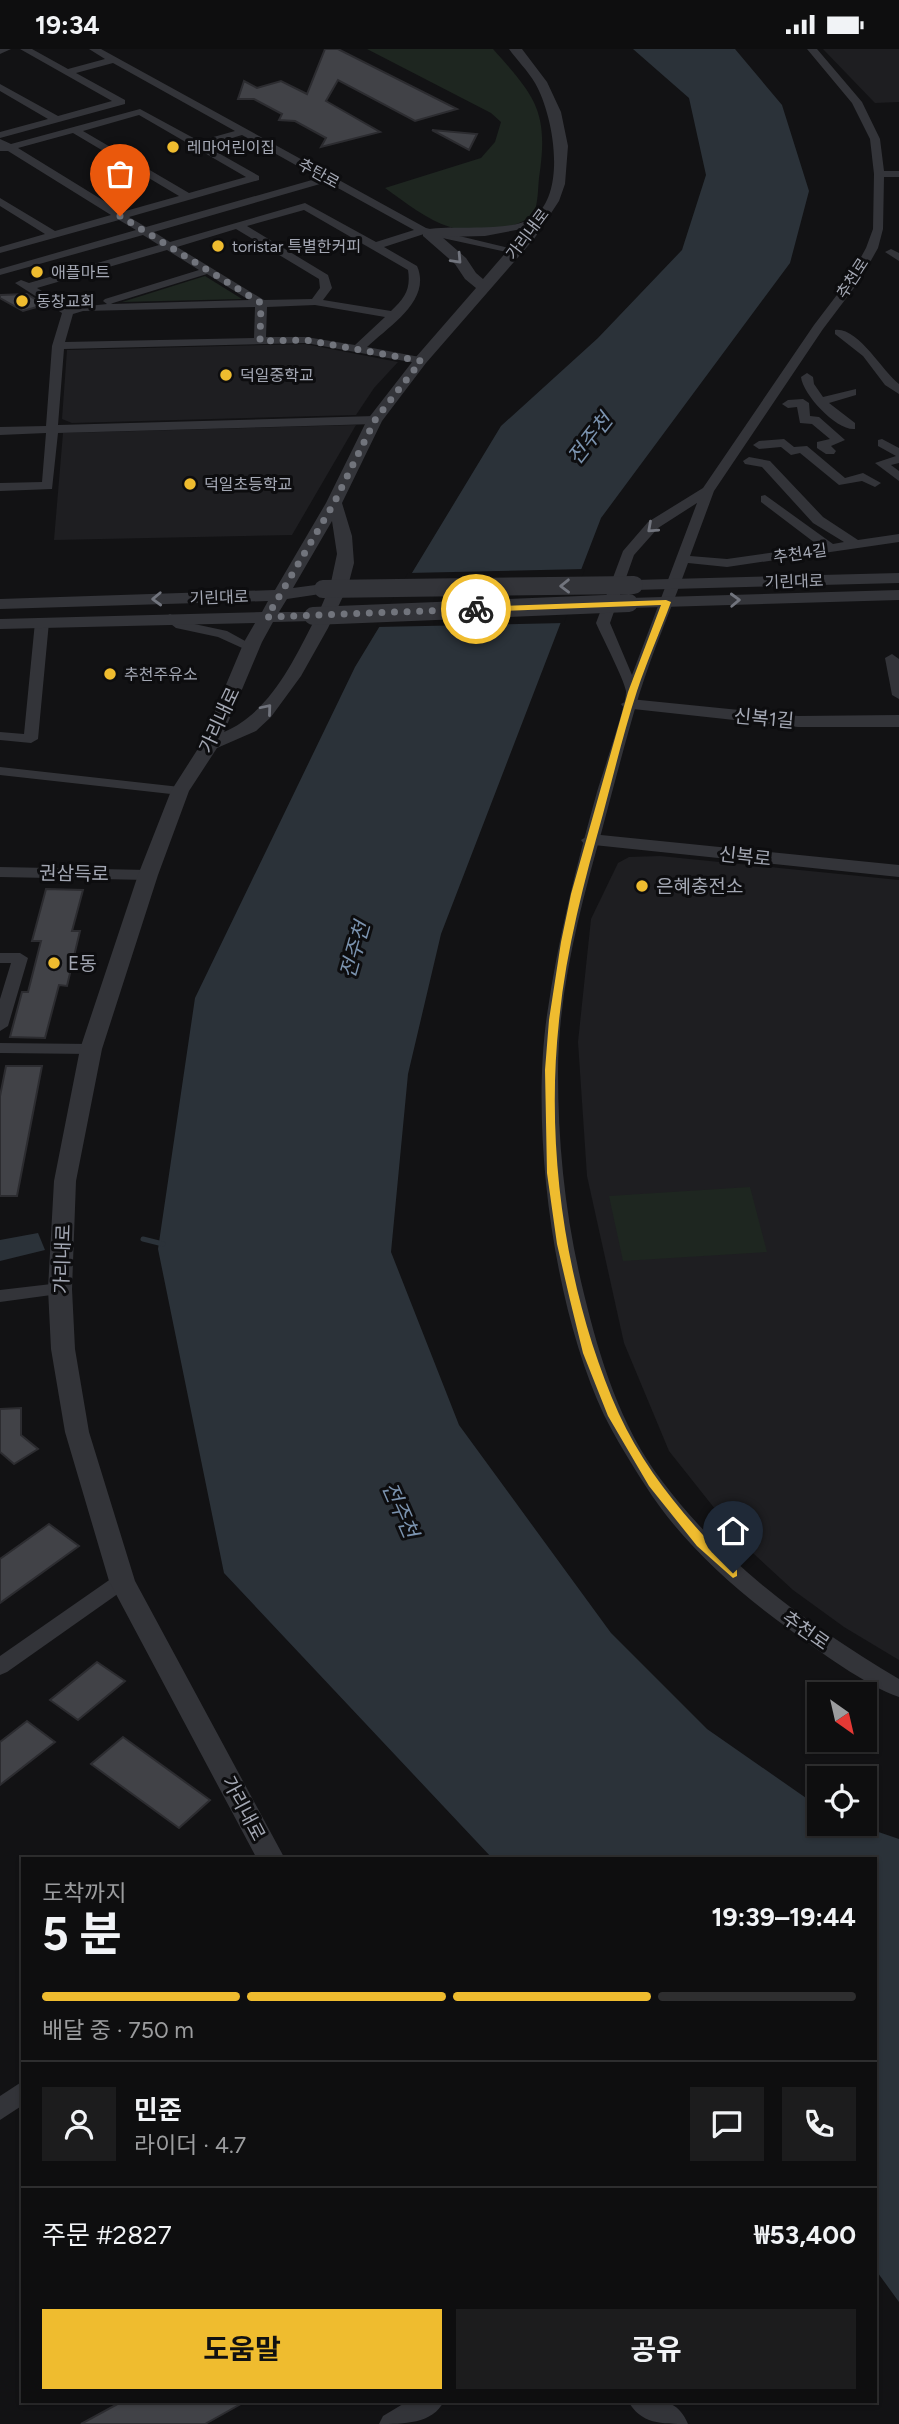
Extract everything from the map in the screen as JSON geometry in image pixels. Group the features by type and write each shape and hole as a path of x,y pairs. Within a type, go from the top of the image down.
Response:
{"street":[{"path":"0,51 6,49"},
{"path":"0,135 121,102 25,49"},
{"name":"추탄로","path":"94,49 425,232 516,251"},
{"name":"가리내로","path":"270,1857 122,1581 77,1432 63,1349 60,1289 65,1181 91,1049 148,875 180,791 210,744 251,648 334,503 375,420 421,361 542,219 558,184 561,146 554,112 541,82 515,49"},
{"name":"추천로","path":"812,49 857,102 875,139 879,174 878,229 872,248 854,280 818,327 708,491 685,559 666,602 631,698 566,942 554,1020 550,1070 553,1173 563,1244 589,1353 614,1416 653,1483 701,1542 769,1604 824,1644 899,1689"},
{"path":"68,72 114,60"},
{"path":"0,87 56,119"},
{"path":"0,250 254,178 140,112 3,146"},
{"path":"75,130 188,197"},
{"path":"197,145 246,131"},
{"path":"3,146 261,303"},
{"path":"879,174 899,174"},
{"path":"1,271 329,179"},
{"path":"0,201 54,235"},
{"path":"27,287 305,206 412,268 416,283 408,301 358,349"},
{"path":"376,246 425,232 474,235 499,232 542,219"},
{"path":"238,226 324,277 326,288 316,302"},
{"path":"425,232 461,261 470,276 485,288"},
{"path":"1,271 68,312 209,270"},
{"path":"84,308 316,302 393,315"},
{"path":"260,341 261,303"},
{"path":"0,487 48,486 58,346 68,312"},
{"path":"839,332 867,354 899,390"},
{"path":"58,346 306,340 421,361"},
{"path":"885,376 899,372"},
{"path":"807,377 807,384 821,402 851,426"},
{"path":"821,402 852,392"},
{"path":"788,404 803,403 804,420 815,420 839,440 821,445 830,451"},
{"path":"0,431 375,420"},
{"path":"759,445 784,443 790,451 803,449 844,482 863,477 875,483"},
{"path":"883,443 899,453"},
{"path":"899,459 881,463 899,477"},
{"path":"749,461 766,464 818,520 857,545"},
{"name":"추천로","path":"631,698 603,623 628,554 653,525 708,491"},
{"path":"765,499 832,549"},
{"path":"210,744 255,723 280,692 317,634 344,571 341,520 334,503"},
{"name":"추천4길","path":"685,559 727,563 899,538"},
{"name":"기린대로","path":"0,604 279,595 318,602 631,597 674,584 899,578"},
{"name":"기린대로","path":"0,624 267,617 318,602 480,596 513,593 522,587 666,602 899,595"},
{"path":"170,618 181,625 222,634 251,648"},
{"path":"0,736 31,739 42,622"},
{"path":"892,658 899,695"},
{"name":"신복1길","path":"631,698 768,720 845,723 899,721"},
{"path":"0,771 180,791"},
{"name":"신복로","path":"592,840 899,871"},
{"name":"권삼득로","path":"0,871 148,875"},
{"path":"0,958 20,958 0,1026"},
{"path":"0,1048 91,1049"},
{"path":"0,1296 60,1289"},
{"path":"0,1667 122,1581"},
{"path":"0,2110 21,2093"},
{"path":"393,2424 428,2403"}],"shaded area":[{"path":"367,49 493,49 520,80 536,107 540,121 542,155 535,210 530,217 496,229 459,229 433,220 385,188 481,158 495,142 501,122 491,113"},
{"path":"823,49 899,49 899,102 875,103"},
{"path":"205,276 242,299 122,302"},
{"name":"덕일중학교","path":"305,344 398,362 374,388 356,415 72,423 62,419 67,350"},
{"name":"덕일초등학교","path":"356,425 292,535 54,540 63,433"},
{"path":"660,856 899,880 899,1660 844,1627 793,1590 742,1543 669,1451 624,1343 587,1176 578,1042 591,919 618,863 629,857"},
{"path":"750,1187 767,1252 623,1261 609,1196"}],"water":[{"name":"전주천","path":"633,49 735,49 782,105 809,191 790,263 601,518 441,934 408,1074 391,1252 459,1425 611,1633 707,1729 807,1799 807,1836 877,1836 877,1832 899,1839 899,2302 877,2272 877,1857 491,1857 224,1573 158,1249 195,998 355,667 501,426 598,338 682,250 706,175 689,98"},
{"path":"38,1233 45,1250 0,1261 0,1240"}],"pier":[{"path":"585,569 564,623 376,627 408,573"}],"building":[{"path":"325,49 338,49 457,109 415,121 338,80 326,101 380,132 321,147 326,138 295,121 279,120 282,114 254,99 238,99 244,81 257,88 281,81 307,94"},
{"path":"432,130 477,134 469,150"},
{"name":"동창교회","path":"27,294 44,305 23,311 0,298 0,295"},
{"name":"E동","path":"46,889 83,890 72,931 80,931 67,986 59,985 45,1038 10,1037 22,992 28,992 41,941 32,941"},
{"path":"6,1066 42,1066 17,1196 0,1196 0,1096"},
{"path":"21,1408 21,1435 38,1449 14,1464 0,1452 0,1409"},
{"path":"49,1524 79,1546 0,1603 0,1559"},
{"path":"97,1662 125,1681 78,1720 50,1700"},
{"path":"27,1721 55,1742 0,1785 0,1742"},
{"path":"123,1737 210,1800 179,1828 91,1764"},
{"path":"119,2403 242,2403 205,2424 81,2424"}],"waterway":[{"path":"143,1239 163,1244"}],"way so far":[{"path":"120,216 261,303 260,341 306,340 421,361 375,420 334,503 267,617 476,609"}],"place":[{"name":"레마어린이집","path":"173,147"},
{"name":"toristar 특별한커피","path":"218,246"},
{"name":"애플마트","path":"37,272"},
{"name":"동창교회","path":"22,301"},
{"name":"덕일중학교","path":"226,375"},
{"name":"덕일초등학교","path":"190,484"},
{"name":"추천주유소","path":"110,674"},
{"name":"은혜충전소","path":"642,886"},
{"name":"E동","path":"54,963"}],"route":[{"path":"476,609 666,602 633,692 576,894 566,942 554,1020 550,1070 553,1173 563,1244 575,1300 589,1353 614,1416 653,1483 701,1542 733,1573"}]}
